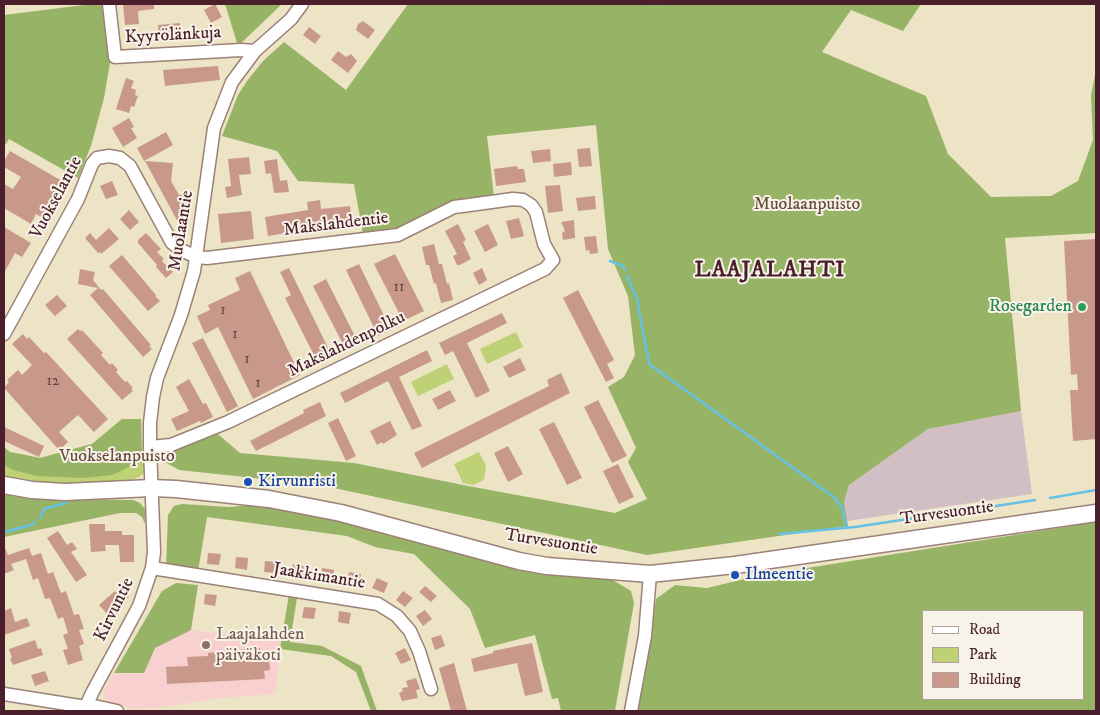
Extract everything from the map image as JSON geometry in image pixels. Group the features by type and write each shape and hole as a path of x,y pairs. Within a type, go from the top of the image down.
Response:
{"main road":[{"name":"Turvesuontie","path":"4,485 34,490 65,492 151,488 225,493 308,505 372,520 519,561 586,570 650,574 735,565 1096,513"}],"street":[{"name":"Kyyrölänkuja","path":"109,4 115,57 241,50 255,51"},
{"name":"Muolaantie","path":"151,488 150,423 157,378 181,315 197,257 214,128 232,82 255,51 291,19 302,4"},
{"name":"Vuokselantie","path":"4,334 78,199 92,164 98,158 109,156 120,158 130,166 172,243 183,251 197,257"},
{"name":"Makslahdentie","path":"197,257 211,258 398,235 454,207 513,199 523,200 531,205 536,212 544,244 553,260"},
{"name":"Makslahdenpolku","path":"150,447 171,445 228,422 544,269 553,260"},
{"name":"Kirvuntie","path":"85,709 139,606 152,568 154,552 151,488"},
{"name":"Jaakkimantie","path":"152,568 378,604 397,616 410,631 420,651 430,689"},
{"path":"631,711 645,636 650,574"},
{"path":"4,694 85,709 94,706 117,711"}],"shaded area":[{"path":"1021,411 1032,494 847,521 844,502 849,485 928,429"},
{"name":"Laajalahden päiväkoti","path":"176,583 198,585 191,630 281,641 275,694 220,698 157,708 133,709 108,702 104,691 114,673 162,591"}],"green space":[{"path":"103,4 111,57 104,98 91,146 78,178 9,139 4,147 4,15"},
{"path":"225,4 281,4 281,5 238,46"},
{"name":"Muolaanpuisto","path":"408,4 921,4 903,31 851,10 822,52 926,96 948,154 991,197 1051,196 1078,181 1093,140 1091,95 1096,70 1096,233 1005,238 1021,411 928,429 849,485 844,502 848,526 647,555 320,485 179,470 165,462 162,448 213,430 240,453 354,463 615,513 647,499 628,462 636,448 608,387 624,377 635,355 628,296 608,249 596,125 487,136 494,197 399,230 363,234 354,184 298,181 277,151 222,136 238,95 247,81 263,61 284,42 346,90"},
{"path":"516,332 523,347 487,364 480,349"},
{"path":"447,364 454,379 418,396 411,382"},
{"name":"Vuokselanpuisto","path":"122,419 141,419 142,456 145,468 143,474 139,477 128,481 104,483 50,484 4,478 4,447 10,452 40,458 92,444"},
{"name":"Vuokselanpuisto","path":"122,419 141,419 142,461 112,475 84,478 37,476 13,470 4,465 4,447 10,452 40,458 92,444"},
{"path":"479,452 486,466 484,480 473,485 463,483 454,464"},
{"path":"4,490 73,499 133,500 140,503 145,509 145,524 142,517 136,513 120,513 4,537"},
{"path":"182,504 229,507 254,505 336,518 550,574 611,579 631,591 634,603 615,711 561,711 558,698 552,699 535,635 485,648 470,609 414,554 375,547 347,536 207,517 198,571 166,567 168,515 174,506"},
{"path":"1096,522 1096,711 635,711 656,599 675,585 707,588 757,576"},
{"path":"176,583 198,585 191,630 155,648 144,673 114,673 162,591"},
{"path":"289,594 297,598 290,642 322,646 361,666 377,711 371,711 356,672 331,656 280,649"}],"building":[{"path":"123,4 154,4 154,9 138,11 139,24 125,25"},
{"path":"215,4 222,17 211,23 204,10"},
{"path":"363,21 375,30 368,39 356,30 358,24"},
{"path":"180,23 181,38 159,41 158,25"},
{"path":"309,27 321,36 315,44 303,35"},
{"path":"338,51 346,57 351,54 357,61 348,73 331,60"},
{"path":"218,66 220,80 165,86 163,70"},
{"path":"126,78 134,81 131,88 136,90 135,95 138,96 134,107 131,106 129,113 116,109"},
{"path":"129,118 134,127 131,128 137,138 123,147 112,128"},
{"path":"166,132 173,145 144,161 137,148"},
{"path":"590,148 592,166 579,167 577,149"},
{"path":"550,149 551,161 533,163 531,151"},
{"path":"10,151 69,185 50,222 36,214 31,224 4,208 4,184 13,189 21,177 4,167 4,161"},
{"path":"249,157 251,174 239,175 242,195 227,198 225,187 231,186 228,159"},
{"path":"277,159 280,181 287,180 289,192 274,193 271,173 266,174 264,161"},
{"path":"145,161 173,163 171,181 179,195 183,194 188,204 189,209 186,211 188,215 185,216 187,220 179,224"},
{"path":"571,162 572,175 554,177 553,164"},
{"path":"517,166 518,169 524,169 526,182 496,186 494,169"},
{"path":"112,181 118,195 106,199 100,186"},
{"path":"560,185 563,211 548,213 545,186"},
{"path":"595,196 596,209 578,211 576,198"},
{"path":"320,200 321,209 350,206 352,223 303,229 268,236 265,217 308,210 307,202"},
{"path":"129,210 139,222 130,230 120,219"},
{"path":"251,211 254,239 221,243 218,214"},
{"path":"519,218 524,236 511,239 506,221"},
{"path":"574,220 575,238 563,240 562,233 565,231 561,222"},
{"path":"458,224 466,240 463,242 471,259 460,265 457,265 453,256 457,254 445,231"},
{"path":"488,224 498,245 485,252 474,231"},
{"path":"4,227 31,243 22,257 15,253 4,273"},
{"path":"109,228 119,239 101,254 100,252 98,253 85,238 90,233 96,240"},
{"path":"146,233 161,249 157,252 164,259 162,261 173,272 166,278 138,243 138,240"},
{"path":"596,236 598,253 590,254 589,250 586,251 584,237"},
{"name":"Rosegarden","path":"1096,239 1096,439 1073,441 1070,390 1078,390 1077,374 1071,375 1064,241"},
{"path":"434,244 439,264 442,264 453,300 441,303 429,265 426,265 422,247"},
{"path":"395,254 424,311 403,321 374,264"},
{"path":"122,255 160,301 148,311 109,266"},
{"path":"359,264 391,330 378,336 346,270"},
{"path":"289,268 332,356 318,363 285,298 291,295 280,272"},
{"path":"482,268 487,280 479,285 473,273"},
{"path":"80,269 95,272 93,280 151,345 149,346 152,349 143,357 90,295 98,288 78,284"},
{"path":"250,271 300,375 253,399 218,327 205,334 197,316 210,310 208,305 240,290 235,278"},
{"path":"326,279 359,344 346,350 313,286"},
{"path":"578,290 614,360 607,364 614,378 606,382 563,298"},
{"path":"57,295 67,306 55,316 45,305"},
{"path":"502,313 507,323 467,343 490,391 476,398 453,351 445,355 439,343"},
{"path":"78,329 82,330 103,353 101,355 110,365 112,363 118,370 116,372 133,388 131,389 133,391 122,400 67,339"},
{"path":"23,334 27,339 29,337 44,353 46,352 108,419 94,432 78,415 59,432 68,442 59,450 4,387 9,382 7,380 18,370 22,375 32,365 12,344"},
{"path":"203,338 238,406 227,412 192,343"},
{"path":"427,350 432,361 399,377 422,426 412,430 388,381 345,403 340,393"},
{"path":"520,358 526,370 509,378 503,367"},
{"path":"561,373 570,393 422,468 414,453 549,386 547,380"},
{"path":"189,379 203,404 206,403 213,417 177,431 171,419 189,411 176,387"},
{"path":"450,390 456,401 438,410 432,399"},
{"path":"598,400 627,456 612,463 584,407"},
{"path":"320,402 326,416 256,451 250,441 304,413 303,410"},
{"path":"338,418 356,456 346,461 328,423"},
{"path":"390,421 397,435 383,444 382,442 377,445 370,431"},
{"path":"554,422 582,478 567,485 539,429"},
{"path":"4,427 44,446 39,457 4,441"},
{"path":"508,446 523,474 508,482 494,453"},
{"path":"618,464 634,497 619,504 603,471"},
{"path":"89,524 105,524 105,531 122,531 122,535 134,535 134,562 120,562 119,545 105,545 106,551 91,552"},
{"path":"58,531 67,545 72,542 77,549 71,552 87,575 76,582 47,538"},
{"path":"4,546 8,555 29,548 32,556 41,553 48,574 53,572 61,593 66,591 74,615 79,614 84,629 79,630 84,644 79,646 83,660 68,665 63,650 68,649 63,635 68,633 63,617 58,619 50,598 45,599 38,578 33,580 26,559 11,564 14,570 4,574"},
{"path":"208,553 221,554 219,565 207,564"},
{"path":"236,557 248,558 247,570 235,568"},
{"path":"265,561 277,562 276,573 264,572"},
{"path":"293,564 305,566 303,577 291,576"},
{"path":"322,568 334,570 333,581 320,580"},
{"path":"349,572 361,574 359,585 347,583"},
{"path":"377,578 388,583 384,593 372,588"},
{"path":"425,586 437,596 431,602 419,592"},
{"path":"121,588 129,597 117,610 119,612 112,619 99,605"},
{"path":"403,591 413,598 405,607 396,600"},
{"path":"205,594 217,595 215,606 204,604"},
{"path":"304,607 316,608 314,619 302,618"},
{"path":"11,608 15,622 27,618 30,626 4,635 4,611"},
{"path":"425,610 432,619 423,626 416,616"},
{"path":"339,611 351,613 349,624 338,622"},
{"path":"441,635 445,646 435,650 431,638"},
{"path":"35,640 38,649 41,648 43,655 13,665 9,649"},
{"path":"532,643 543,692 525,696 517,663 474,672 471,659 493,653 493,651"},
{"path":"260,648 260,659 269,659 270,670 264,671 265,679 167,684 166,667 188,666 187,657 208,656 208,653"},
{"path":"405,648 411,660 401,664 395,653"},
{"path":"454,663 467,711 451,711 439,668"},
{"path":"45,671 49,681 35,686 31,675"},
{"path":"416,678 420,689 416,690 418,698 402,701 399,693 403,691 402,688 408,687 406,681"}],"waterway":[{"path":"651,4 659,4"},
{"path":"610,261 623,266 625,270"},
{"path":"627,276 637,299 649,364 835,498 842,508 847,528"},
{"path":"1050,498 1096,490"},
{"path":"40,518 44,509 66,503 67,500"},
{"path":"937,515 1035,500"},
{"path":"779,534 855,527 915,518"},
{"path":"4,532 31,525 35,522"}],"place":[{"name":"Rosegarden","path":"1082,307"},
{"name":"Kirvunristi","path":"248,482"},
{"name":"Ilmeentie","path":"735,575"},
{"name":"Laajalahden päiväkoti","path":"206,645"}],"district":[{"name":"LAAJALAHTI","path":"770,271"}]}
